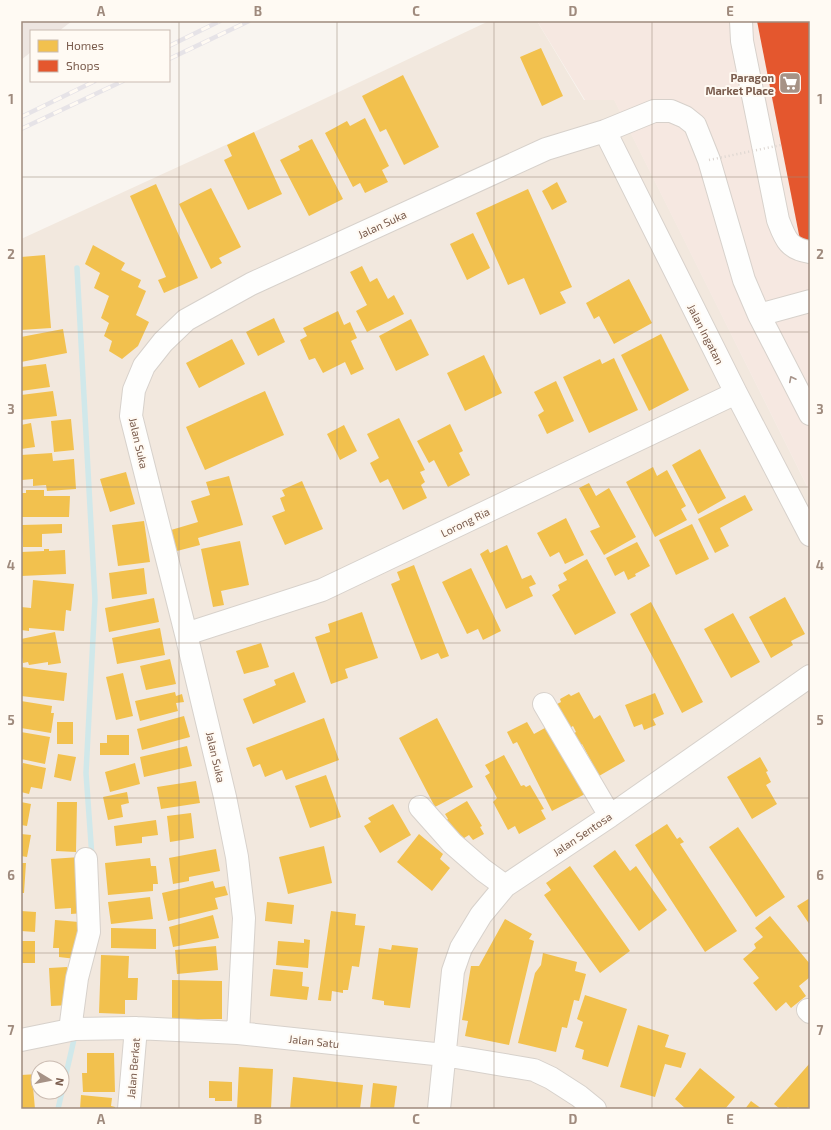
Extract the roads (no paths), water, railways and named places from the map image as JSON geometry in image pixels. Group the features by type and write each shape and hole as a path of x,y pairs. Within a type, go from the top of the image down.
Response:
{"street":[{"path":"742,21 742,41 778,220 785,238 798,250 810,252"},
{"name":"Jalan Suka","path":"238,1033 244,918 237,857 225,797 186,634 131,416 134,390 144,366 163,342 186,320 251,284 546,149 605,131 654,112 671,110 685,117 694,125 709,160 744,280 759,315 810,414"},
{"name":"Jalan Ingatan","path":"605,131 736,393 810,535"},
{"path":"759,315 809,303"},
{"name":"Lorong Ria","path":"186,634 322,590 736,393"},
{"name":"Jalan Sentosa","path":"439,1109 453,971 460,948 481,916 505,886 610,816 810,676"},
{"path":"544,704 610,816"},
{"path":"420,807 452,844 505,886"},
{"path":"72,1029 77,978 89,932 86,859"},
{"name":"Jalan Satu","path":"21,1040 72,1029 136,1028 238,1033 444,1055 534,1070 551,1078 579,1096 595,1109"},
{"name":"Jalan Berkat","path":"129,1109 136,1028"}],"waterway":[{"path":"77,268 95,599 86,773 92,857"},
{"path":"58,1109 75,1035"}],"railway":[{"path":"170,46 220,21"},
{"path":"170,59 249,21"},
{"path":"21,117 93,82"},
{"path":"21,129 121,82"}],"place":[{"name":"Paragon Market Place","path":"790,83"}]}
